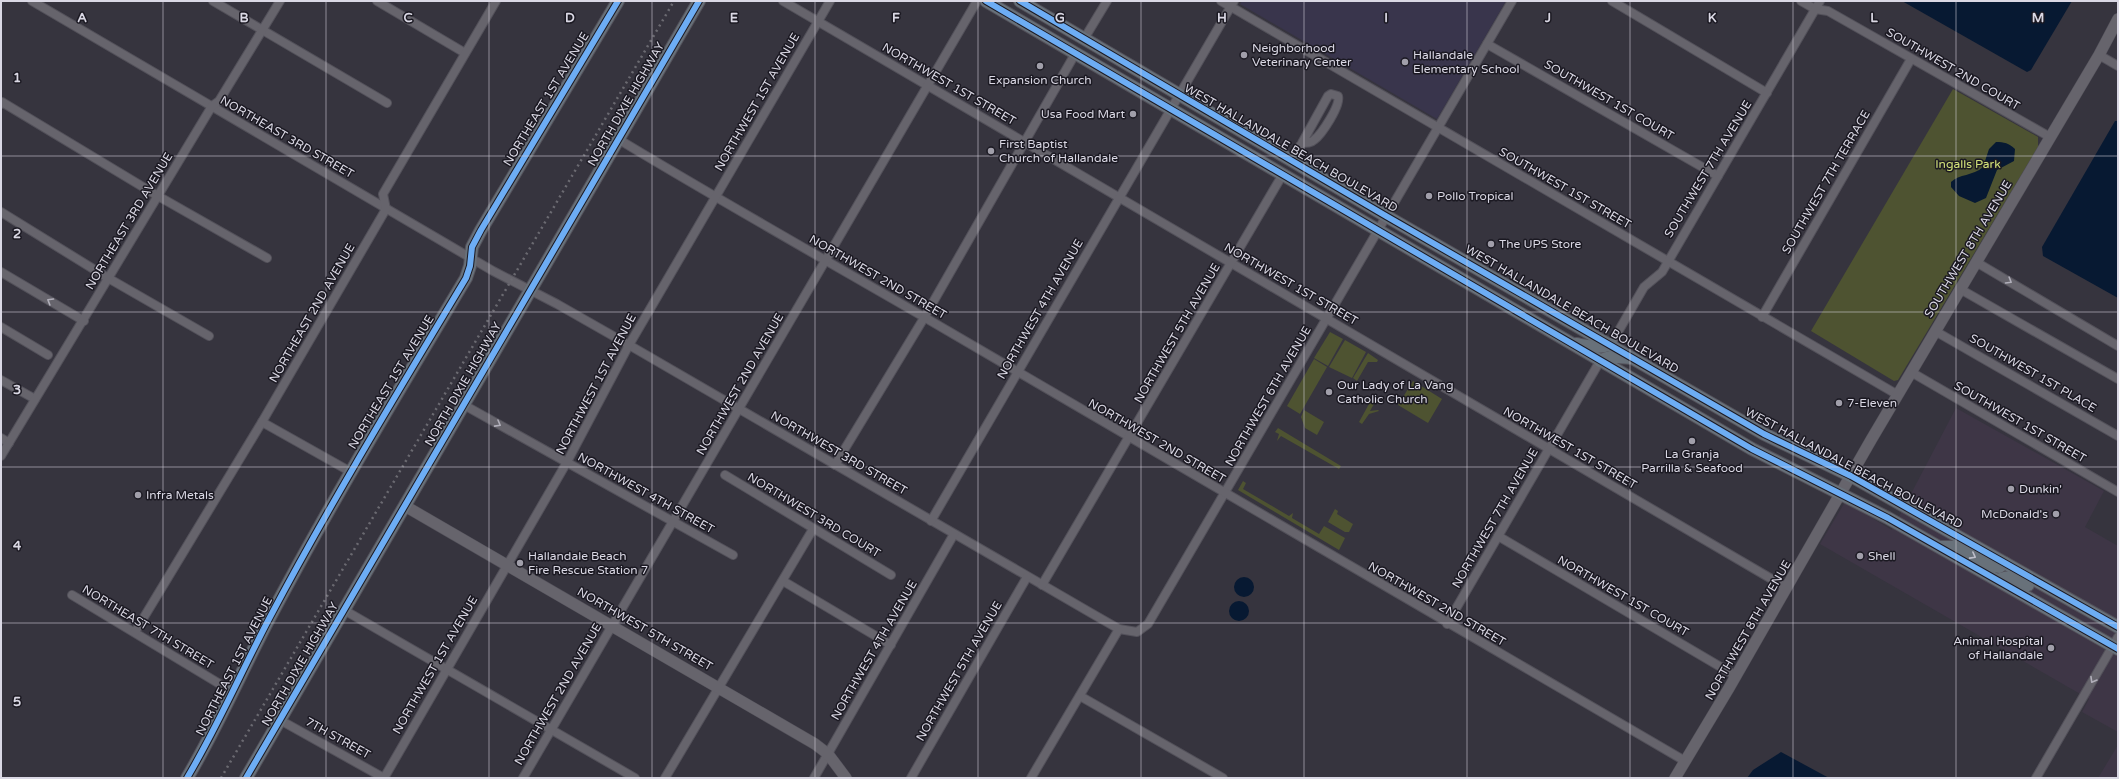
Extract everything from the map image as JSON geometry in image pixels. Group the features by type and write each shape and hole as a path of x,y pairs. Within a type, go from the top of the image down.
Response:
{"main road":[{"name":"NORTHEAST 1ST AVENUE","path":"187,778 210,740 270,617 351,472 466,278 472,247 481,230 618,1"},
{"name":"NORTH DIXIE HIGHWAY","path":"246,778 699,1"},
{"path":"986,1 1752,449 1842,493 2116,644"},
{"name":"WEST HALLANDALE BEACH BOULEVARD","path":"1020,1 1386,216 1637,359 1764,434 1851,476 2118,627"},
{"path":"1569,343 1596,347 1604,347 1610,344"},
{"path":"1600,361 1605,358 1615,356 1637,359"},
{"path":"1939,547 1957,547 1990,565 1999,567 2005,563"},
{"path":"1998,580 2008,576 2015,577 2057,599 2068,598"}],"street":[{"name":"NORTHEAST 3RD STREET","path":"32,1 386,209 530,291"},
{"path":"213,1 387,103"},
{"name":"NORTHEAST 3RD AVENUE","path":"1,456 84,321 108,278 212,106 219,101 280,1"},
{"path":"377,1 390,4 465,53"},
{"path":"386,209 383,194 496,1"},
{"name":"NORTHWEST 1ST STREET","path":"783,1 1787,588"},
{"name":"NORTHWEST 1ST AVENUE","path":"384,778 567,462 629,345 830,1"},
{"name":"NORTHWEST 2ND AVENUE","path":"523,778 977,1"},
{"path":"1084,39 1107,1"},
{"name":"SOUTHWEST 1ST STREET","path":"1221,1 1233,4 1438,128 1762,317 1898,394"},
{"name":"NORTHWEST 6TH AVENUE","path":"1137,632 1148,624 1512,1"},
{"path":"1612,1 1767,93"},
{"name":"SOUTHWEST 2ND COURT","path":"1801,1 1815,9 1828,12 2050,138"},
{"name":"SOUTHWEST 7TH AVENUE","path":"1610,344 1644,287 1659,276 1668,262 1820,1"},
{"name":"NORTHWEST 4TH AVENUE","path":"931,521 1233,4"},
{"name":"SOUTHWEST 8TH AVENUE","path":"1842,493 1898,394 2099,55 2118,19"},
{"name":"SOUTHWEST 1ST COURT","path":"1487,44 1718,176"},
{"path":"835,465 924,318 1075,54"},
{"path":"2099,55 2118,66"},
{"name":"SOUTHWEST 7TH TERRACE","path":"1762,317 1912,59"},
{"path":"1291,159 1302,143 1328,96 1331,94 1338,96 1338,105 1319,136 1311,142 1302,143"},
{"path":"2,103 158,196 268,258"},
{"name":"NORTHWEST 2ND STREET","path":"618,139 1129,439 1685,761"},
{"name":"NORTHWEST 5TH AVENUE","path":"1042,585 1129,439 1282,174"},
{"name":"NORTHEAST 2ND AVENUE","path":"135,632 262,422 386,209"},
{"path":"1,212 108,278 209,336"},
{"path":"1976,262 2118,346"},
{"path":"1,272 84,321"},
{"path":"1960,289 2118,379"},
{"name":"NORTHWEST 3RD STREET","path":"530,291 629,345 1119,630 1137,632"},
{"path":"1,327 48,355"},
{"name":"SOUTHWEST 1ST PLACE","path":"1935,331 2118,436"},
{"name":"NORTHWEST 7TH AVENUE","path":"1447,624 1600,361"},
{"name":"SOUTHWEST 1ST STREET","path":"1911,372 2118,492"},
{"path":"1,380 35,399"},
{"name":"NORTHWEST 4TH STREET","path":"464,405 733,555"},
{"path":"262,422 351,472"},
{"path":"1,438 9,443"},
{"name":"NORTHWEST 3RD COURT","path":"725,475 891,575"},
{"name":"NORTHWEST 8TH AVENUE","path":"1675,778 1842,493"},
{"name":"NORTHWEST 5TH STREET","path":"405,506 815,744 828,754 846,778"},
{"path":"665,778 813,529"},
{"name":"NORTHWEST 4TH AVENUE","path":"814,778 954,534"},
{"name":"NORTHWEST 1ST COURT","path":"1498,536 1736,676"},
{"name":"NORTHWEST 5TH AVENUE","path":"911,778 1027,577"},
{"path":"783,581 891,645"},
{"name":"NORTHEAST 7TH STREET","path":"72,595 233,692"},
{"path":"344,610 635,778"},
{"path":"1032,778 1119,630"},
{"path":"2036,778 2104,661 2116,644"},
{"path":"1080,696 1223,778"},
{"name":"7TH STREET","path":"280,720 384,778"}],"shaded area":[{"name":"Hallandale Elementary School","path":"1242,1 1506,1 1437,119 1240,4"},
{"path":"1956,408 2104,491 2085,527 2118,546 2118,732 2082,712 2089,699 1820,544 1845,502 1892,530"},
{"path":"2118,745 2118,778 2098,778"}],"green space":[{"name":"Ingalls Park","path":"1953,89 2038,137 2038,147 1898,380 1894,381 1811,331"},
{"path":"1330,332 1343,339 1328,366 1314,358"},
{"path":"1345,340 1366,352 1352,378 1329,367"},
{"path":"1368,353 1378,360 1377,362 1368,362 1357,381 1353,378"},
{"path":"1314,359 1327,367 1300,414 1287,406"},
{"path":"1413,381 1442,399 1428,423 1398,405"},
{"path":"1374,395 1378,397 1370,411 1379,411 1369,414 1362,424 1359,422"},
{"path":"1304,410 1324,422 1317,435 1305,428 1301,417"},
{"path":"1278,428 1341,466 1339,469 1281,436 1277,441 1279,434 1275,432"},
{"path":"1243,481 1246,483 1243,489 1289,516 1293,513 1292,518 1319,534 1324,526 1345,538 1339,550 1238,490"},
{"path":"1335,509 1338,511 1337,514 1353,524 1349,532 1345,532 1328,522"}],"water":[{"path":"1902,1 2072,1 2031,70 2027,72"},
{"path":"2115,121 2118,121 2118,298 2043,256 2042,247"},
{"path":"1996,142 2006,143 2015,149 2014,161 1997,170 1986,198 1975,203 1959,196 1951,187 1951,182 1954,179 1975,172 1983,167 1989,149"},
{"path":"1244,577 1251,580 1254,587 1251,594 1244,597 1237,594 1234,587 1237,580"},
{"path":"1235,601 1243,601 1249,607 1249,615 1243,621 1235,621 1229,615 1229,607"},
{"path":"1781,752 1829,778 1747,778 1753,770"}],"railway":[{"path":"221,778 674,1"}],"cycle path":[{"path":"187,778 293,574 366,446 466,278 470,266 472,247 481,230 618,1"},
{"path":"246,778 699,1"},
{"path":"986,1 1752,449 1888,518 2118,649"},
{"path":"1020,1 1386,216 1764,434 1851,476 2118,627"}],"place":[{"name":"Neighborhood Veterinary Center","path":"1244,55"},
{"name":"Hallandale Elementary School","path":"1405,62"},
{"name":"Expansion Church","path":"1040,66"},
{"name":"Usa Food Mart","path":"1133,114"},
{"name":"First Baptist Church of Hallandale","path":"991,151"},
{"name":"Pollo Tropical","path":"1429,196"},
{"name":"The UPS Store","path":"1491,244"},
{"name":"Our Lady of La Vang Catholic Church","path":"1329,392"},
{"name":"7-Eleven","path":"1839,403"},
{"name":"La Granja Parrilla & Seafood","path":"1692,441"},
{"name":"Dunkin'","path":"2011,489"},
{"name":"Infra Metals","path":"138,495"},
{"name":"McDonald's","path":"2056,514"},
{"name":"Shell","path":"1860,556"},
{"name":"Hallandale Beach Fire Rescue Station 7","path":"520,563"},
{"name":"Animal Hospital of Hallandale","path":"2051,648"}]}
